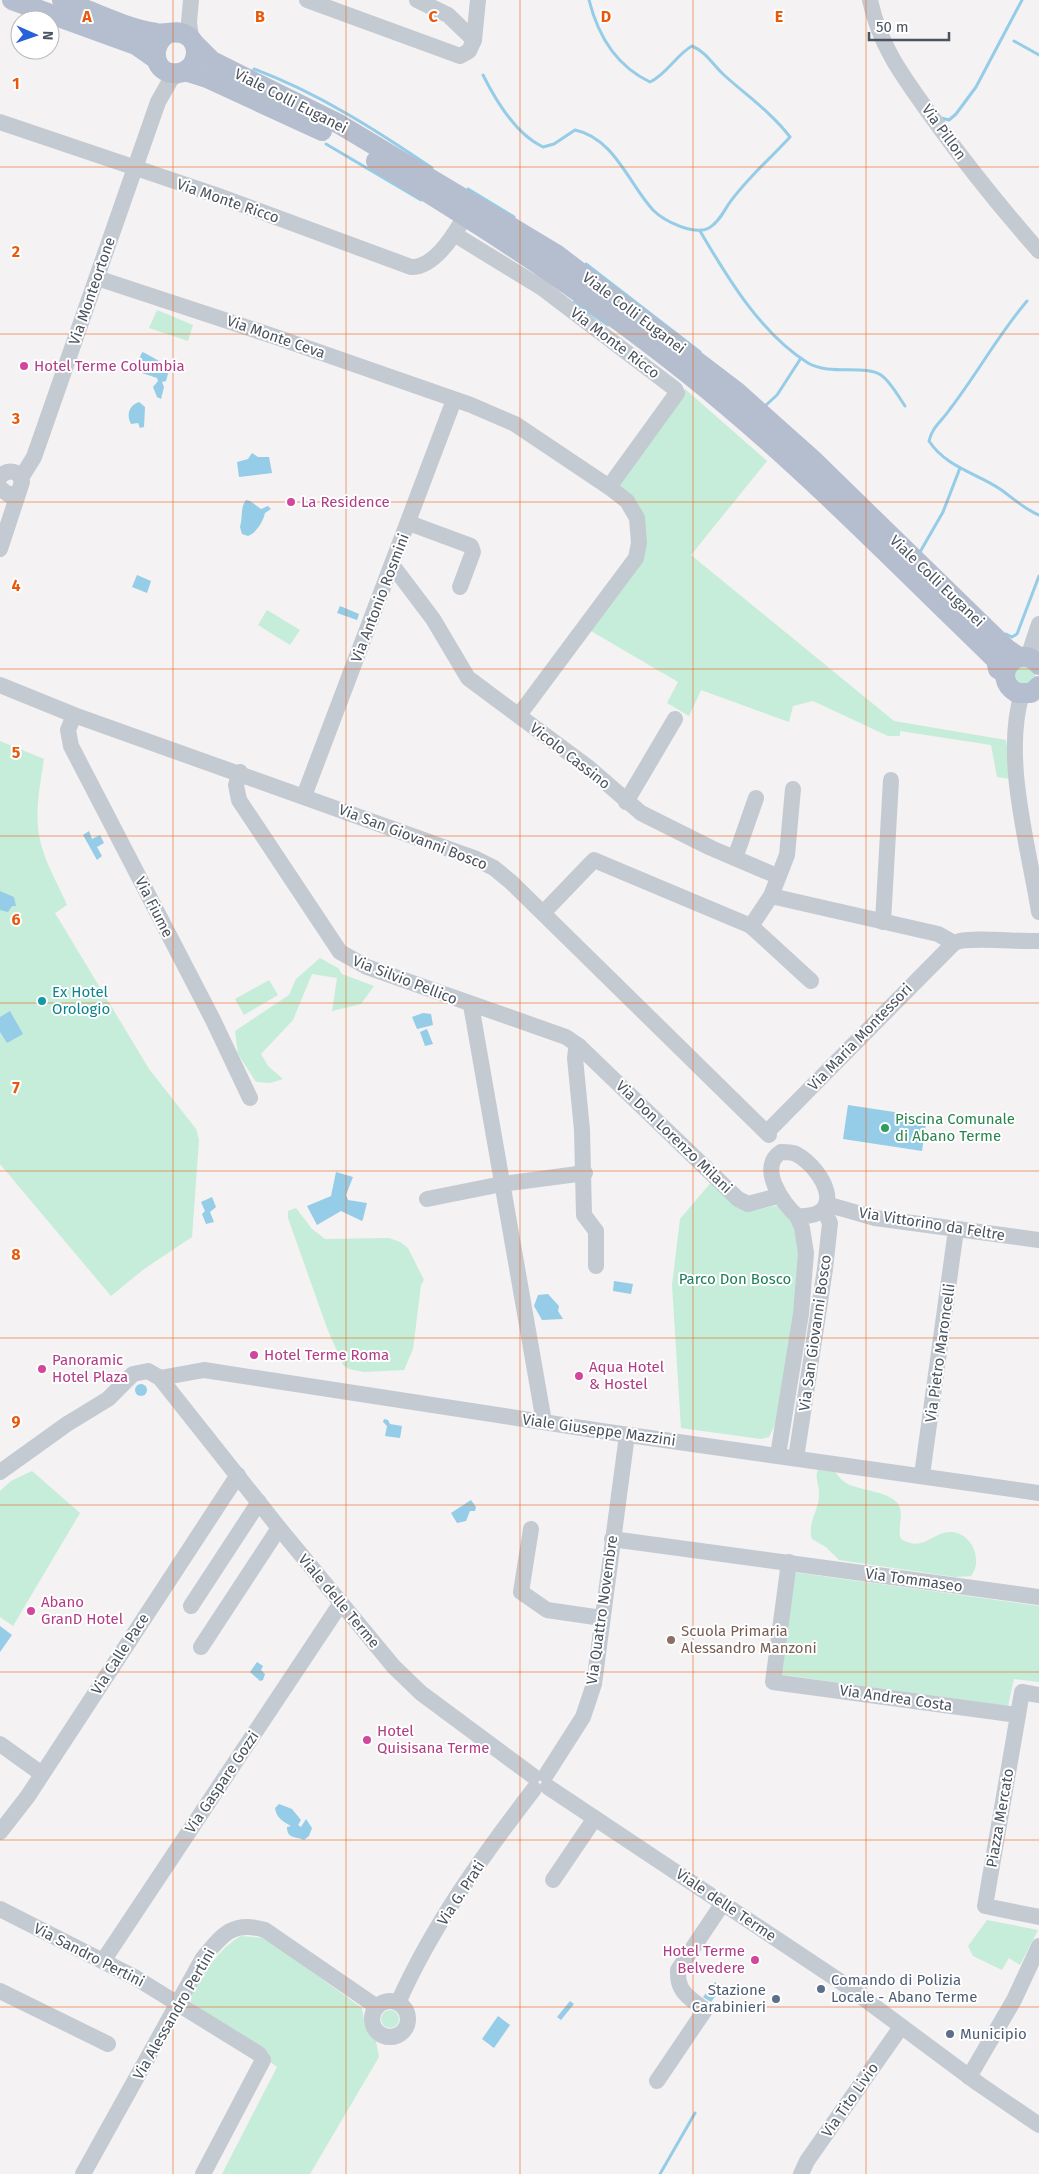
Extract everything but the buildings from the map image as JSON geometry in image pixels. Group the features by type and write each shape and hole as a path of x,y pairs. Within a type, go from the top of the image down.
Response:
{"main road":[{"name":"Viale Colli Euganei","path":"12,0 136,45 168,72 182,72 207,78 333,136 465,216 546,269 628,328 726,405 802,472 983,647 996,660 998,669 1005,673 1005,680 1011,690 1032,695"},
{"path":"62,0 142,30 182,37"},
{"name":"Viale Colli Euganei","path":"182,37 212,61 339,124 556,254 737,392 812,460 1007,649 1029,660"},
{"path":"158,62 155,53 158,41 182,37"},
{"path":"182,37 195,60 182,72"},
{"path":"1005,673 1010,663 1029,660"}],"street":[{"path":"182,37 189,22 191,0"},
{"path":"307,0 460,56 469,52 474,40 478,0"},
{"path":"417,0 448,15 474,40"},
{"name":"Via Pillon","path":"870,0 876,25 899,70 951,144 1039,251"},
{"path":"158,62 161,79 158,102"},
{"path":"158,102 170,80 182,72"},
{"name":"Via Monteortone","path":"0,549 19,485 34,457 97,278 133,168 158,102"},
{"name":"Via Monte Ricco","path":"0,122 216,195 411,267 419,267 430,260 454,234 465,216"},
{"name":"Via Monte Ricco","path":"454,234 542,288 675,389 676,394 609,486"},
{"name":"Via Monte Ceva","path":"97,278 454,400 515,424 609,486 627,501 637,518 639,543 636,558 519,715"},
{"name":"Via Antonio Rosmini","path":"304,796 454,400"},
{"path":"0,477 4,473 11,471 19,485 9,495 0,488"},
{"path":"409,523 471,546 473,552 460,587"},
{"name":"Vicolo Cassino","path":"391,568 396,570 433,619 468,678 589,768 626,802 656,822 778,876"},
{"path":"1029,660 1039,624"},
{"name":"Via San Giovanni Bosco","path":"0,685 74,715 240,772 474,858 494,868 543,913 768,1134 795,1153 817,1172 825,1184 825,1207 830,1223 825,1270 796,1458"},
{"path":"1032,695 1016,717 1015,758 1039,912"},
{"name":"Via Fiume","path":"74,715 68,730 71,746 213,1020 250,1098"},
{"path":"626,802 675,719"},
{"name":"Via Silvio Pellico","path":"240,772 236,785 239,800 340,952 367,967 471,1005 544,1422"},
{"path":"883,922 891,780"},
{"path":"751,926 771,896 787,855 793,789"},
{"path":"735,858 756,798"},
{"path":"543,913 594,860 751,926 811,981"},
{"path":"771,896 938,934 954,943 966,939 1007,942 1039,940"},
{"name":"Via Maria Montessori","path":"768,1134 954,943"},
{"name":"Via Don Lorenzo Milani","path":"471,1005 482,1006 566,1037 579,1046 738,1198 748,1204 778,1196"},
{"path":"579,1046 576,1050 575,1058 585,1173 584,1215 596,1231 596,1266"},
{"path":"768,1134 778,1196"},
{"path":"772,1167 776,1155 781,1152 795,1153"},
{"path":"427,1199 502,1184 585,1173"},
{"name":"Via San Giovanni Bosco","path":"778,1196 797,1216 802,1228 806,1253 801,1314 778,1455"},
{"path":"797,1216 812,1217 825,1207"},
{"name":"Via Vittorino da Feltre","path":"825,1207 875,1218 1039,1240"},
{"name":"Via Pietro Maroncelli","path":"922,1475 956,1230"},
{"name":"Viale Giuseppe Mazzini","path":"160,1378 204,1370 626,1435 922,1475 1039,1493"},
{"path":"0,1472 115,1393 128,1378 138,1372 148,1371 160,1378"},
{"name":"Viale delle Terme","path":"160,1378 279,1528 394,1667 421,1693 540,1782 847,1986 969,2077 1039,2125"},
{"name":"Via Quattro Novembre","path":"540,1782 583,1716 594,1684 626,1435"},
{"name":"Via Calle Pace","path":"0,1832 17,1812 238,1474"},
{"path":"191,1606 259,1502"},
{"path":"201,1647 279,1528"},
{"path":"531,1529 521,1592 547,1610 602,1618"},
{"name":"Via Tommaseo","path":"612,1539 1039,1597"},
{"name":"Via Andrea Costa","path":"789,1562 773,1682 1018,1715"},
{"name":"Via Gaspare Gozzi","path":"103,1961 342,1603"},
{"name":"Piazza Mercato","path":"1039,1695 1022,1692 985,1906 1039,1917"},
{"path":"0,1744 42,1774"},
{"name":"Via G. Prati","path":"398,2003 419,1960 462,1889 540,1782"},
{"path":"552,1880 595,1818"},
{"path":"657,2081 705,2010 683,1992 678,1982 678,1970 723,1903"},
{"name":"Via Sandro Pertini","path":"0,1909 131,1976 259,2054 264,2060 203,2174"},
{"name":"Via Alessandro Pertini","path":"84,2174 203,1958 221,1936 235,1928 253,1926 265,1930 377,2007"},
{"path":"969,2077 1014,2000 1039,1946"},
{"path":"0,1991 108,2044"},
{"path":"383,2002 398,2003 408,2015 408,2023 404,2030 392,2037 379,2033 374,2027 373,2013 383,2002"},
{"name":"Via Tito Livio","path":"801,2174 807,2161 901,2027"}],"green space":[{"path":"157,310 193,325 188,341 149,328"},
{"path":"685,389 767,461 691,555 894,721 1006,740 1011,779 997,777 991,745 900,731 900,736 888,736 813,701 793,706 789,722 701,690 689,716 667,703 678,682 591,631 647,542 618,485"},
{"path":"267,610 300,630 290,645 258,625"},
{"path":"1023,663 1035,673 1035,681 1020,687 1013,670"},
{"path":"0,741 44,759 38,799 38,830 45,857 67,905 55,913 149,1069 196,1129 199,1140 192,1237 144,1269 111,1296 0,1164"},
{"path":"320,958 338,968 342,974 374,986 361,1004 332,1011 337,978 312,974 293,1020 261,1054 268,1066 283,1079 270,1083 256,1082 238,1054 235,1031 289,995 296,979"},
{"path":"269,980 278,995 244,1015 235,999"},
{"name":"Parco Don Bosco","path":"713,1180 755,1210 779,1205 790,1217 800,1250 792,1326 776,1423 769,1437 761,1439 681,1428 672,1285 680,1219"},
{"path":"296,1208 312,1229 325,1239 389,1238 400,1242 408,1248 424,1280 421,1285 413,1349 404,1370 364,1372 349,1369 343,1365 327,1328 288,1218 288,1211"},
{"path":"818,1470 835,1472 852,1486 884,1495 897,1502 901,1512 901,1539 909,1543 922,1543 939,1535 952,1532 966,1538 974,1549 976,1556 976,1563 971,1576 955,1577 839,1560 826,1547 812,1539 811,1527 819,1495"},
{"path":"32,1471 80,1513 13,1626 0,1617 0,1491 11,1481"},
{"path":"792,1572 1039,1606 1039,1682 1014,1679 1008,1706 777,1674"},
{"path":"987,1920 1038,1930 1020,1965 1009,1958 1002,1970 973,1956 968,1946"},
{"path":"241,1936 265,1938 362,2008 365,2027 376,2041 379,2057 310,2174 222,2174 277,2067 191,2002 190,1994 212,1962 225,1948"},
{"path":"390,2010 396,2013 399,2019 396,2025 390,2028 384,2025 381,2019 384,2013"}],"water":[{"path":"143,352 161,362 171,363 166,381 162,382 164,387 161,399 157,397 153,387 158,381 157,378 136,371"},
{"path":"139,402 145,407 144,427 140,428 138,423 131,424 129,417 129,411 133,405"},
{"path":"252,453 258,457 269,457 272,473 239,477 237,462 248,459"},
{"path":"246,500 261,509 268,506 271,509 265,513 256,530 248,536 242,534 240,527 243,506"},
{"path":"137,575 151,581 147,593 132,587"},
{"path":"340,606 359,614 357,620 337,613"},
{"path":"89,831 92,839 100,835 104,843 97,847 102,856 97,860 83,835"},
{"path":"0,891 14,897 16,906 12,906 8,912 0,910"},
{"path":"10,1011 23,1034 7,1043 0,1032 0,1017"},
{"path":"423,1013 431,1014 433,1025 417,1029 412,1017"},
{"path":"427,1029 433,1044 425,1046 420,1032"},
{"name":"Piscina Comunale di Abano Terme","path":"848,1105 927,1117 922,1151 843,1139"},
{"path":"336,1172 353,1177 346,1195 348,1200 367,1203 363,1219 362,1221 341,1211 317,1225 307,1206 331,1196"},
{"path":"212,1197 216,1207 210,1212 214,1222 206,1224 202,1214 205,1211 201,1202"},
{"path":"614,1281 633,1284 631,1294 613,1291"},
{"path":"548,1294 559,1306 558,1311 563,1319 542,1320 534,1306 538,1295"},
{"path":"139,1384 143,1384 147,1390 143,1396 139,1396 135,1392 135,1388"},
{"path":"384,1419 388,1420 390,1424 402,1426 400,1438 385,1436 387,1426 383,1422"},
{"path":"471,1500 476,1507 475,1511 470,1511 466,1521 457,1523 451,1513"},
{"path":"0,1626 12,1635 0,1652"},
{"path":"257,1662 263,1666 261,1670 265,1674 263,1680 260,1681 250,1672"},
{"path":"279,1804 292,1809 301,1820 298,1825 301,1827 306,1819 312,1828 309,1836 304,1840 288,1834 287,1827 291,1826 277,1814 275,1808"},
{"path":"715,1982 722,1987 711,2002 703,1997"},
{"path":"570,2001 574,2004 561,2020 557,2017"},
{"path":"498,2016 510,2025 494,2048 482,2039"}],"waterway":[{"path":"483,75 494,96 508,116 533,142 543,147 554,144 575,130 589,135 600,142 620,163 644,199 658,214 672,223 688,229 703,230 712,226 742,187 790,137 767,112 724,75 705,55 692,46 681,54 656,79 650,82 638,75 618,59 603,38 589,0"},
{"path":"941,118 949,120 956,114 976,87 1022,0"},
{"path":"1014,41 1039,55"},
{"path":"254,69 301,89 346,113 432,168"},
{"path":"326,144 421,200"},
{"path":"468,189 514,217"},
{"path":"700,231 746,303 760,321 791,351 817,367 837,370 866,370 881,375 891,385 905,406"},
{"path":"586,264 700,352"},
{"path":"1027,301 935,428 929,441 944,457 962,469 991,483 1023,507 1039,515"},
{"path":"574,302 608,325"},
{"path":"765,406 777,395 801,358"},
{"path":"920,552 943,512 960,468"},
{"path":"1006,634 1012,637 1017,634 1039,576"},
{"path":"660,2174 695,2113"}],"place":[{"name":"Hotel Terme Columbia","path":"24,366"},
{"name":"La Residence","path":"291,502"},
{"name":"Ex Hotel Orologio","path":"42,1001"},
{"name":"Piscina Comunale di Abano Terme","path":"885,1128"},
{"name":"Hotel Terme Roma","path":"254,1355"},
{"name":"Panoramic Hotel Plaza","path":"42,1369"},
{"name":"Aqua Hotel & Hostel","path":"579,1376"},
{"name":"Abano GranD Hotel","path":"31,1611"},
{"name":"Scuola Primaria Alessandro Manzoni","path":"671,1640"},
{"name":"Hotel Quisisana Terme","path":"367,1740"},
{"name":"Hotel Terme Belvedere","path":"755,1960"},
{"name":"Comando di Polizia Locale - Abano Terme","path":"821,1989"},
{"name":"Stazione Carabinieri","path":"776,1999"},
{"name":"Municipio","path":"950,2034"}]}
